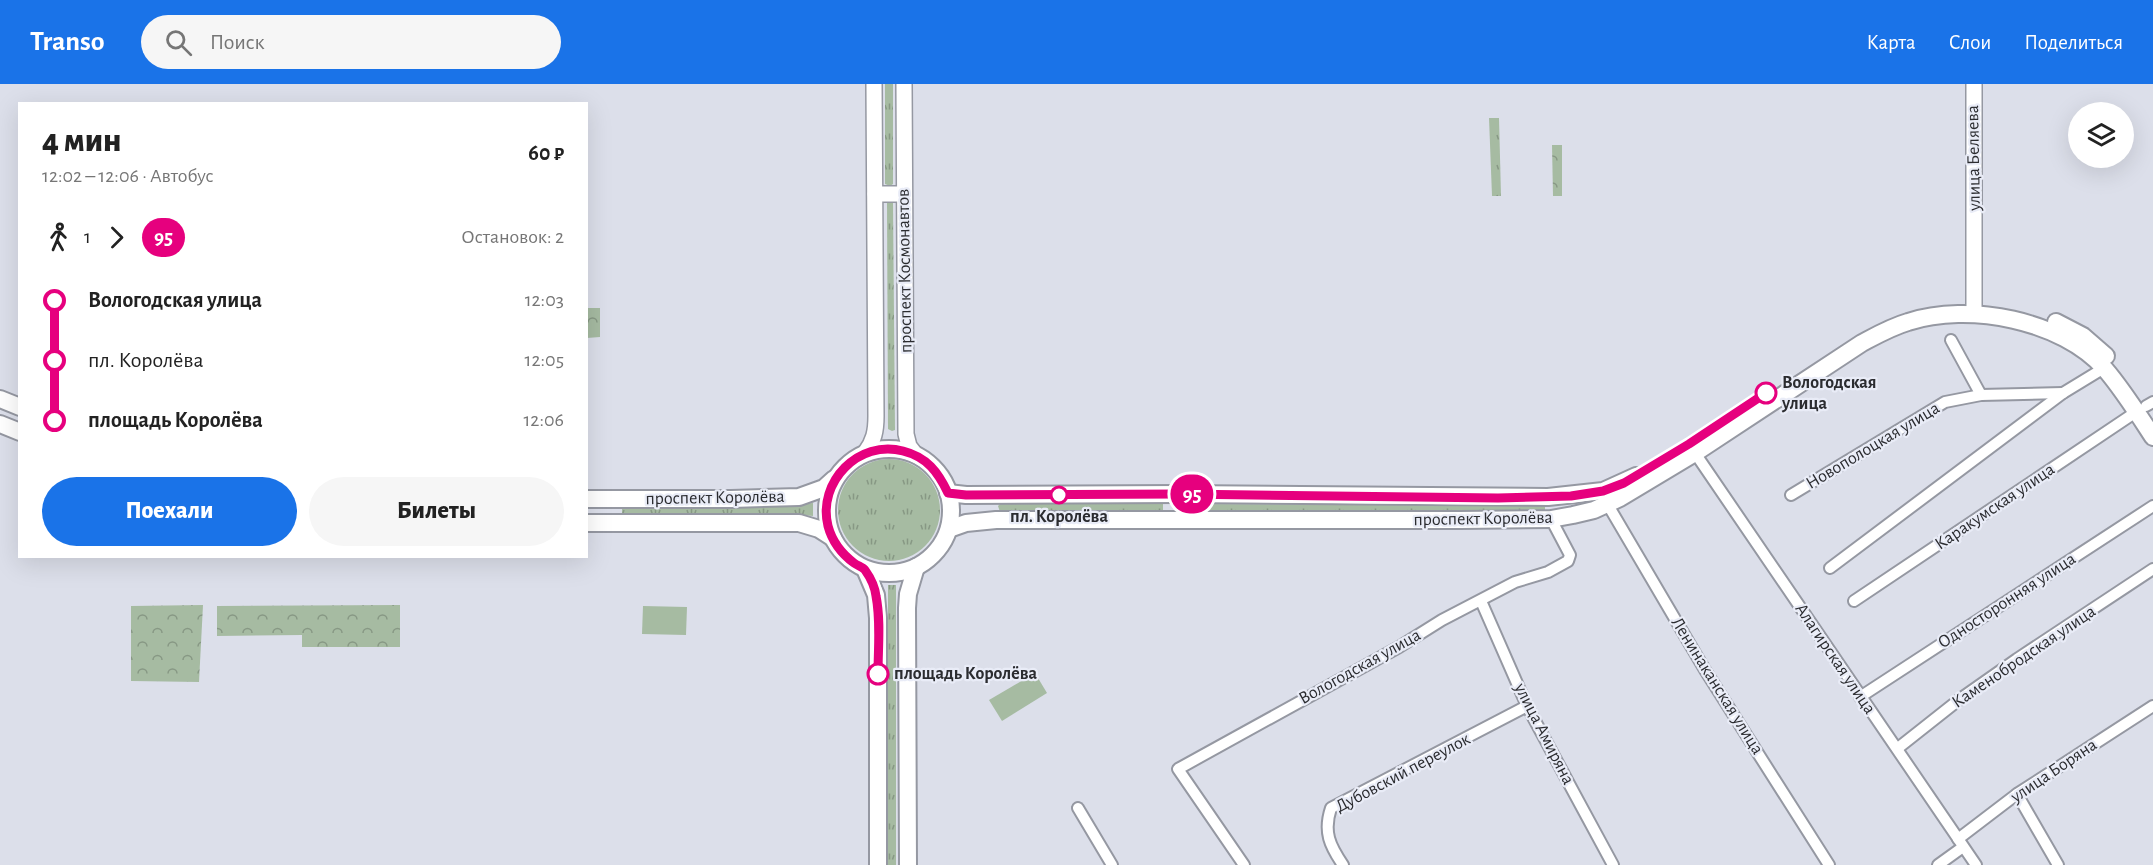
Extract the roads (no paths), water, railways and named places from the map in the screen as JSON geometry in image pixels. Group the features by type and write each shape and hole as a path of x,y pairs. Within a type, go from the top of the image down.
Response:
{"main road":[{"name":"проспект Космонавтов","path":"865,453 872,443 876,430 874,84"},
{"name":"проспект Космонавтов","path":"904,84 906,434 909,446 916,455"},
{"name":"улица Беляева","path":"1974,84 1974,309"},
{"path":"875,194 904,194"},
{"name":"проспект Королёва","path":"948,493 966,495 1548,497 1603,491 1624,483 1689,444 1854,335 1880,321 1906,311 1929,306 1974,309"},
{"name":"проспект Королёва","path":"949,529 966,523 996,520 1551,519 1608,505 1695,453 1852,349 1886,330 1909,321 2002,306 2037,320"},
{"path":"2037,320 2077,346 2147,409"},
{"path":"2037,320 2063,324 2083,336 2110,359 2147,409 2153,437"},
{"path":"0,399 18,406"},
{"path":"0,424 18,431"},
{"path":"884,449 902,450 916,455 928,462 938,473 948,493 951,509 949,529 943,543 932,556 916,567 891,573 879,573 865,569 854,563 838,548 832,538 826,512 828,496 837,476 852,460 865,453 884,449"},
{"name":"проспект Королёва","path":"588,499 799,497 824,488 837,476"},
{"path":"1180,494 1173,502 1173,510 1180,519"},
{"path":"1548,497 1553,507 1551,519"},
{"path":"609,499 618,506 615,519 610,523"},
{"name":"проспект Королёва","path":"588,523 799,523 819,529 832,538"},
{"path":"908,865 907,607 908,594 916,567"},
{"path":"865,569 876,595 878,618 878,865"}],"street":[{"path":"1951,340 1981,395"},
{"name":"Новополоцкая улица","path":"1830,568 2063,393 2104,368"},
{"name":"Новополоцкая улица","path":"1791,495 1945,402 1981,395 2063,393"},
{"name":"Каракумская улица","path":"1854,601 2147,409"},
{"name":"Алагирская улица","path":"1695,453 1976,865"},
{"name":"Ленинаканская улица","path":"1608,505 1705,670 1829,865"},
{"name":"Односторонняя улица","path":"1860,697 2153,506"},
{"name":"Вологодская улица","path":"1244,865 1178,769 1398,647 1442,620 1515,582 1548,572 1568,561 1569,555 1551,519"},
{"name":"Каменобродская улица","path":"1898,748 2016,659 2153,569"},
{"name":"улица Амиряна","path":"1481,601 1527,706 1613,865"},
{"name":"Дубовский переулок","path":"1343,865 1330,847 1327,822 1331,808 1527,706"},
{"name":"улица Боряна","path":"1938,865 2017,794 2153,706"},
{"path":"2017,794 2058,865"},
{"path":"1078,808 1112,865"}],"place":[{"name":"Вологодская улица","path":"1766,393"},
{"name":"пл. Королёва","path":"1059,495"},
{"name":"площадь Королёва","path":"878,674"}]}
